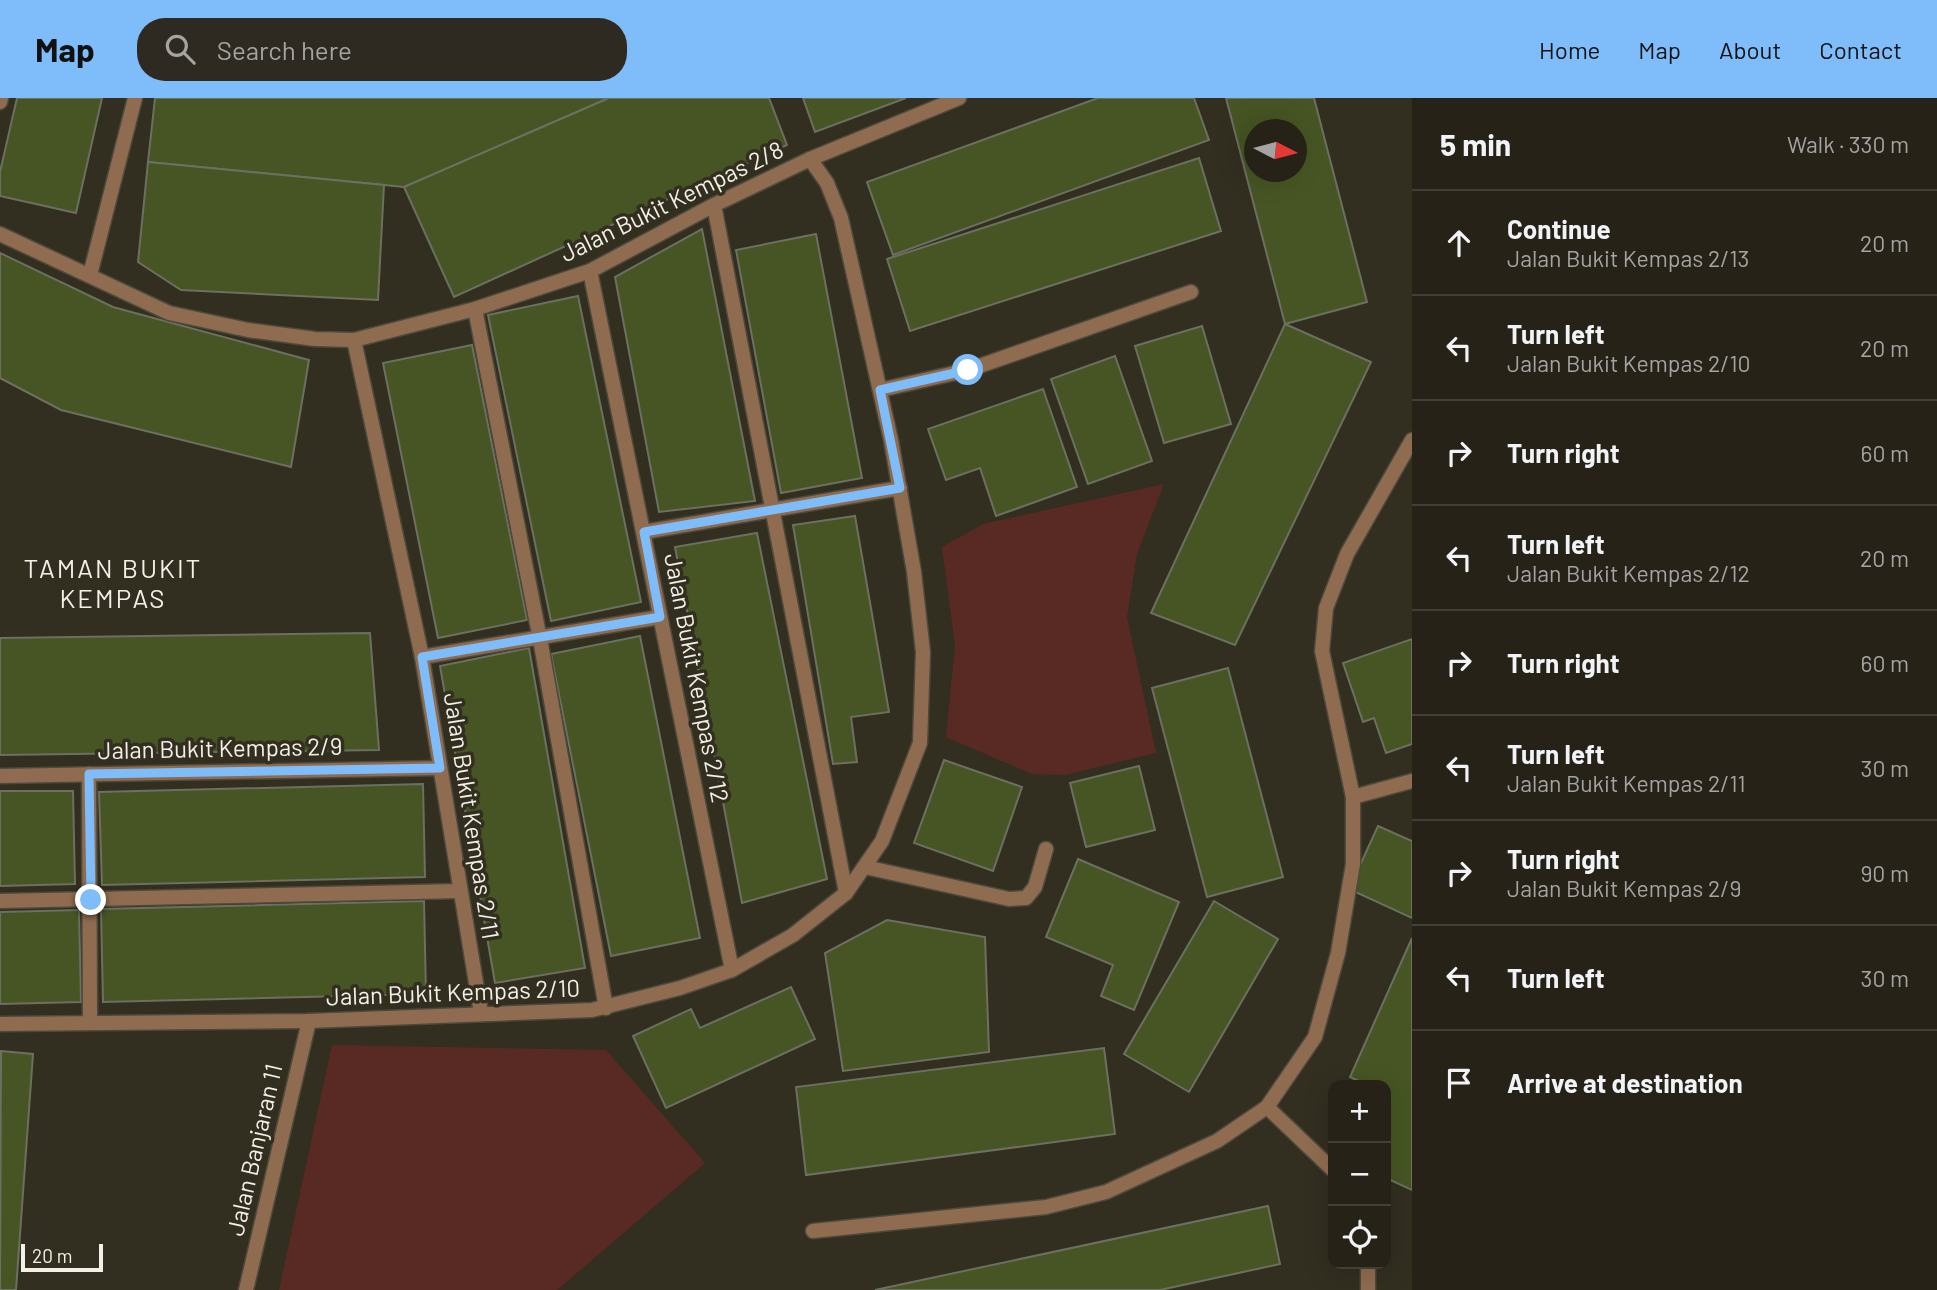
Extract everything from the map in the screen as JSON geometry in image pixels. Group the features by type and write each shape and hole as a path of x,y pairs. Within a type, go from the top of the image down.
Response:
{"street":[{"path":"90,275 135,98"},
{"name":"Jalan Bukit Kempas 2/8","path":"0,234 169,313 248,330 315,339 354,340 475,309 590,271 714,205 810,159 959,98"},
{"name":"Jalan Bukit Kempas 2/10","path":"0,1024 309,1021 606,1008 733,970 793,935 846,893 882,841 920,743 923,652 900,488 841,218 827,183 810,159"},
{"path":"714,205 846,893"},
{"name":"Jalan Bukit Kempas 2/12","path":"590,271 733,970"},
{"path":"880,390 968,370 1191,292"},
{"path":"475,309 540,639 606,1008"},
{"name":"Jalan Bukit Kempas 2/11","path":"354,340 422,657 481,1013"},
{"path":"813,1231 1046,1207 1106,1192 1217,1141 1267,1107 1315,1037 1338,953 1353,864 1353,797 1322,651 1326,608 1347,554 1412,440"},
{"path":"644,532 900,488"},
{"path":"422,657 660,617"},
{"name":"Jalan Bukit Kempas 2/9","path":"0,776 440,768"},
{"path":"89,774 90,1022"},
{"path":"1353,797 1412,781"},
{"path":"865,867 1009,899 1026,898 1035,887 1046,849"},
{"path":"0,901 460,891"},
{"name":"Jalan Banjaran 11","path":"246,1290 309,1021"},
{"path":"1267,1107 1328,1165"},
{"path":"1368,1269 1368,1290"}],"shaded area":[{"path":"1164,484 1137,554 1127,617 1156,753 1065,775 1032,774 946,737 955,646 942,547 983,524"},
{"path":"332,1045 606,1050 705,1163 557,1290 279,1290"}],"building":[{"path":"17,98 102,98 76,213 0,196 0,172"},
{"path":"155,98 609,98 404,187 148,162"},
{"path":"609,98 769,98 787,145 454,297 404,187"},
{"path":"803,98 906,98 815,132"},
{"path":"1098,98 1194,98 1209,140 893,255 867,182"},
{"path":"1226,98 1314,98 1367,302 1285,324 1248,182 1307,182 1307,119 1244,119 1244,167"},
{"path":"1199,158 1221,231 910,331 887,259"},
{"path":"148,162 384,185 378,300 181,290 138,262"},
{"path":"702,229 755,501 659,512 615,277"},
{"path":"816,234 862,478 781,493 736,250"},
{"path":"0,253 113,307 309,360 291,467 61,410 0,378"},
{"path":"578,296 641,602 551,621 488,315"},
{"path":"1285,324 1371,362 1235,645 1151,613"},
{"path":"1202,326 1231,424 1164,443 1135,346"},
{"path":"472,345 527,620 438,638 383,363"},
{"path":"1115,356 1152,461 1088,484 1051,379"},
{"path":"1043,389 1077,487 996,516 980,468 946,480 928,429"},
{"path":"855,516 889,712 851,717 857,762 833,764 793,525"},
{"path":"757,533 827,879 742,903 675,547"},
{"path":"370,633 379,750 0,755 0,638"},
{"path":"640,636 700,938 611,956 551,654"},
{"path":"1412,639 1412,744 1386,753 1374,718 1363,722 1343,663"},
{"path":"529,648 585,968 495,983 440,666"},
{"path":"1228,668 1283,877 1207,897 1152,688"},
{"path":"944,760 1022,787 993,871 914,843"},
{"path":"1139,766 1155,830 1086,847 1070,783"},
{"path":"423,784 425,877 102,885 99,792"},
{"path":"0,791 73,791 75,884 0,886"},
{"path":"1378,826 1412,841 1412,918 1349,889"},
{"path":"1078,859 1179,902 1134,1010 1101,996 1113,965 1046,937"},
{"path":"424,901 426,994 103,1002 101,909"},
{"path":"1214,901 1278,939 1189,1092 1124,1054"},
{"path":"79,910 81,1002 0,1004 0,912"},
{"path":"887,920 985,937 989,1052 843,1071 825,953"},
{"path":"1412,938 1412,1190 1391,1180 1391,1080 1356,1080 1350,1077"},
{"path":"791,987 815,1039 666,1108 633,1036 691,1009 700,1028"},
{"path":"1104,1048 1115,1134 806,1175 796,1087"},
{"path":"1,1051 33,1054 16,1290 0,1290"},
{"path":"1268,1206 1280,1264 1160,1290 875,1290"}],"district":[{"name":"TAMAN BUKIT KEMPAS","path":"113,584"}],"route":[{"path":"91,900 89,774 440,768 422,657 660,617 644,532 900,488 880,390 968,370"}]}
